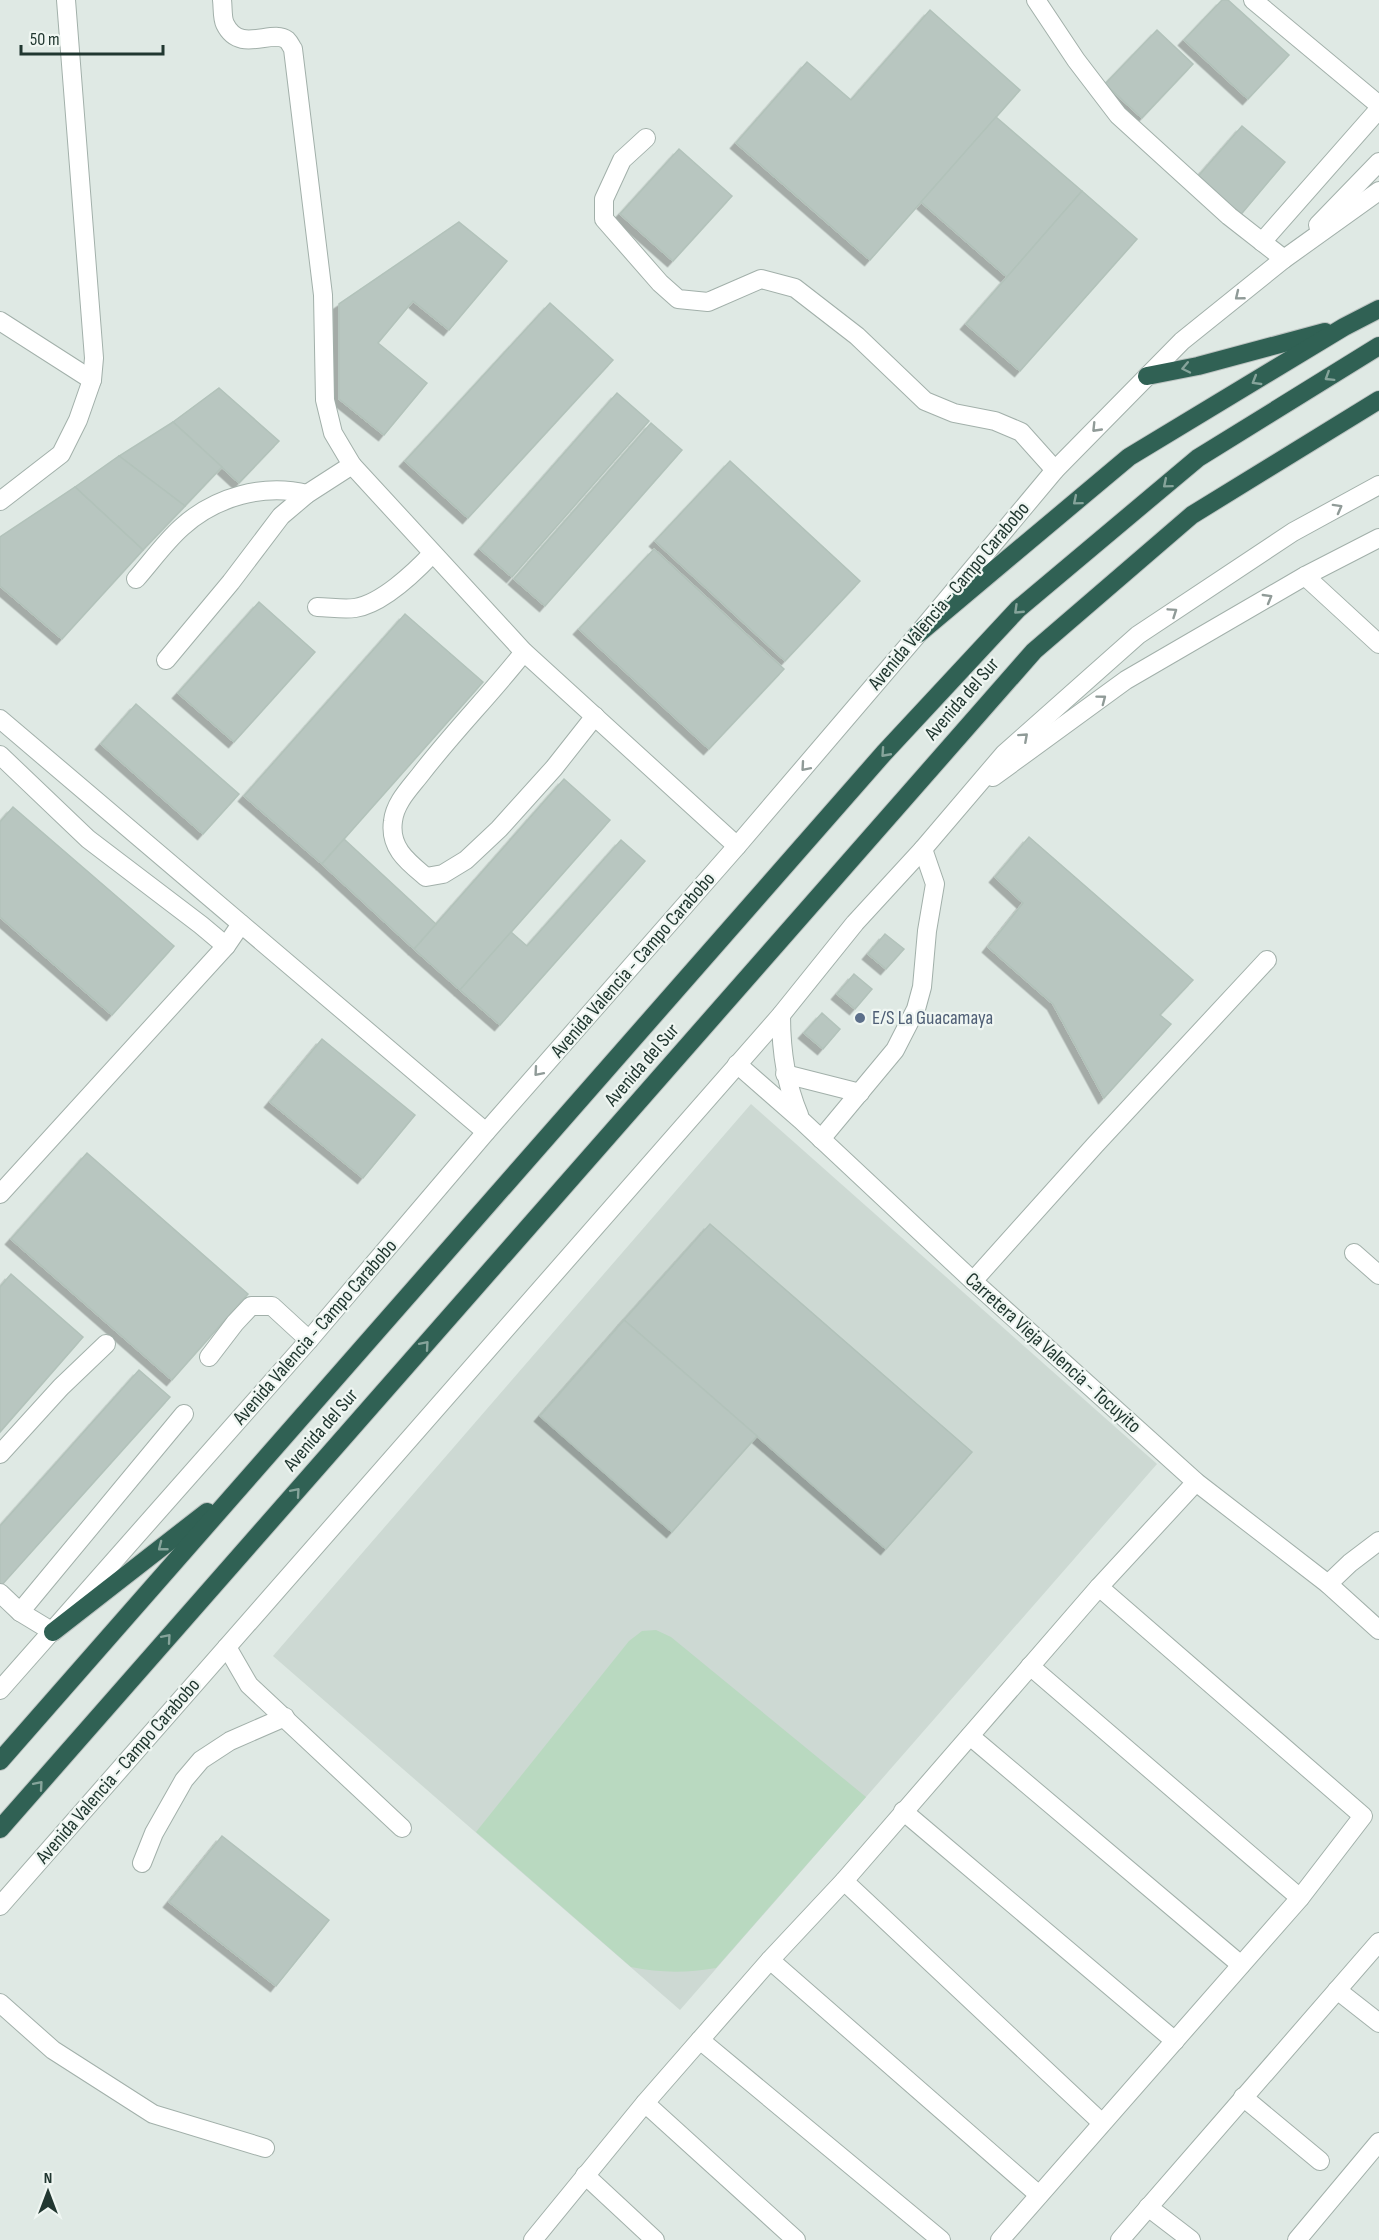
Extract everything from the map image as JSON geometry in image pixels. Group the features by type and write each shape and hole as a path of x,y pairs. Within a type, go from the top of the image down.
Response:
{"highway":[{"path":"918,634 1129,458 1344,327 1379,309"},
{"path":"1147,376 1198,366 1344,327"},
{"name":"Avenida del Sur","path":"0,1761 884,753 1018,609 1198,458 1379,346"},
{"name":"Avenida del Sur","path":"0,1829 1035,651 1192,514 1379,400"},
{"path":"53,1632 242,1485"}],"street":[{"path":"0,501 61,454 78,420 92,380 94,358 66,0"},
{"path":"222,0 225,24 233,34 245,40 280,37 287,40 293,49 323,295 325,400 333,433 352,465 524,652 737,846"},
{"path":"1036,0 1076,60 1119,116 1229,216 1284,259"},
{"path":"1252,0 1379,107 1262,242"},
{"path":"646,138 622,160 604,199 604,219 660,284 678,299 708,302 762,279 795,288 857,336 925,401 954,413 995,421 1021,432 1055,470"},
{"path":"1284,259 1379,162"},
{"path":"1284,259 1379,191"},
{"name":"Avenida Valencia - Campo Carabobo","path":"0,1690 309,1341 486,1132 737,846 1055,470 1182,341 1284,259"},
{"path":"0,321 92,380"},
{"path":"166,660 231,582 281,516 307,494 352,465"},
{"name":"Avenida Valencia - Campo Carabobo","path":"0,1906 781,1014 855,923 923,849 1004,754 1138,635 1293,532 1379,485"},
{"path":"136,579 181,528 201,512 249,492 290,490 307,494"},
{"name":"Avenida Valencia - Campo Carabobo","path":"969,794 1126,680 1305,576 1379,538"},
{"path":"317,607 356,608 366,604 392,590 414,573 432,554"},
{"path":"1305,576 1379,644"},
{"path":"524,652 435,755 399,803 393,822 394,842 400,855 426,877 443,874 466,860 500,829 554,768 595,716"},
{"path":"0,719 486,1132"},
{"path":"0,755 88,839 225,946"},
{"path":"821,1139 896,1050 916,1009 922,987 927,931 935,884 923,849"},
{"path":"0,1194 225,946 241,924"},
{"path":"973,1281 1095,1145 1267,960"},
{"path":"781,1014 785,1074 801,1120"},
{"name":"Carretera Vieja Valencia - Tocuyito","path":"737,1064 1196,1482 1328,1584 1379,1630"},
{"path":"785,1074 860,1093"},
{"path":"1354,1254 1379,1275"},
{"path":"209,1357 251,1306 272,1306 309,1341"},
{"path":"0,1454 61,1387 106,1344"},
{"path":"20,1612 184,1414"},
{"path":"533,2240 645,2103 700,2040 770,1960 844,1881 1098,1587 1196,1482"},
{"path":"1328,1584 1350,1563 1379,1541"},
{"path":"1000,2240 1300,1898 1363,1816 1098,1587"},
{"path":"0,1593 20,1612 53,1632"},
{"path":"227,1647 249,1685 402,1828"},
{"path":"1030,1666 1300,1898"},
{"path":"142,1863 154,1833 184,1780 201,1760 230,1741 285,1717"},
{"path":"970,1736 1241,1965"},
{"path":"903,1811 1175,2041"},
{"path":"844,1881 1102,2123"},
{"path":"1120,2240 1379,1942"},
{"path":"770,1960 1039,2195"},
{"path":"1337,1990 1379,2023"},
{"path":"0,2003 53,2050 153,2114 265,2148"},
{"path":"700,2040 941,2240"},
{"path":"1244,2097 1320,2161"},
{"path":"645,2103 796,2240"},
{"path":"1297,2240 1379,2142"},
{"path":"585,2175 656,2240"},
{"path":"1148,2207 1191,2240"}],"shaded area":[{"path":"751,1104 1157,1464 680,2010 273,1656"}],"green space":[{"path":"656,1630 671,1637 866,1797 716,1968 673,1972 631,1967 476,1832 629,1641 642,1631"}],"building":[{"path":"1222,0 1228,0 1289,55 1248,99 1184,40"},
{"path":"930,10 1020,90 870,260 736,143 807,62 851,100"},
{"path":"1157,30 1193,64 1142,118 1105,84"},
{"path":"996,117 1082,191 1007,277 921,202"},
{"path":"1242,126 1285,162 1238,218 1194,181"},
{"path":"679,149 732,196 673,261 620,214"},
{"path":"1082,191 1137,239 1020,371 966,324"},
{"path":"459,222 507,261 449,330 413,301 378,343 427,383 384,435 339,399 339,304"},
{"path":"550,303 613,360 468,518 405,461"},
{"path":"219,388 279,441 239,483 173,422"},
{"path":"617,393 649,421 512,577 480,549"},
{"path":"173,422 222,467 185,506 119,456"},
{"path":"651,423 682,450 545,606 514,579"},
{"path":"119,456 185,506 143,550 75,487"},
{"path":"730,461 860,581 785,661 655,541"},
{"path":"75,487 143,550 62,639 0,586 0,537"},
{"path":"654,549 784,669 709,749 579,629"},
{"path":"259,602 315,652 234,742 178,693"},
{"path":"405,614 483,682 322,864 244,796"},
{"path":"136,704 239,794 203,834 101,744"},
{"path":"564,779 610,820 460,990 414,949"},
{"path":"13,807 174,946 112,1015 0,917 0,822"},
{"path":"1029,837 1193,980 1160,1015 1171,1024 1104,1098 1053,1004 988,947 1023,903 995,877"},
{"path":"344,839 436,924 414,949 322,864"},
{"path":"621,840 645,861 500,1025 460,990 511,932 527,946"},
{"path":"885,934 904,949 886,969 868,954"},
{"path":"854,974 872,989 855,1009 837,994"},
{"path":"822,1013 840,1029 823,1049 804,1033"},
{"path":"322,1039 415,1115 363,1178 270,1102"},
{"path":"87,1153 248,1294 172,1380 11,1239"},
{"path":"710,1224 972,1452 886,1549 624,1320"},
{"path":"11,1274 83,1337 0,1432 0,1287"},
{"path":"624,1320 757,1436 672,1532 540,1416"},
{"path":"139,1370 170,1397 0,1587 0,1526"},
{"path":"222,1836 329,1920 276,1986 169,1902"}],"place":[{"name":"E/S La Guacamaya","path":"860,1018"}]}
